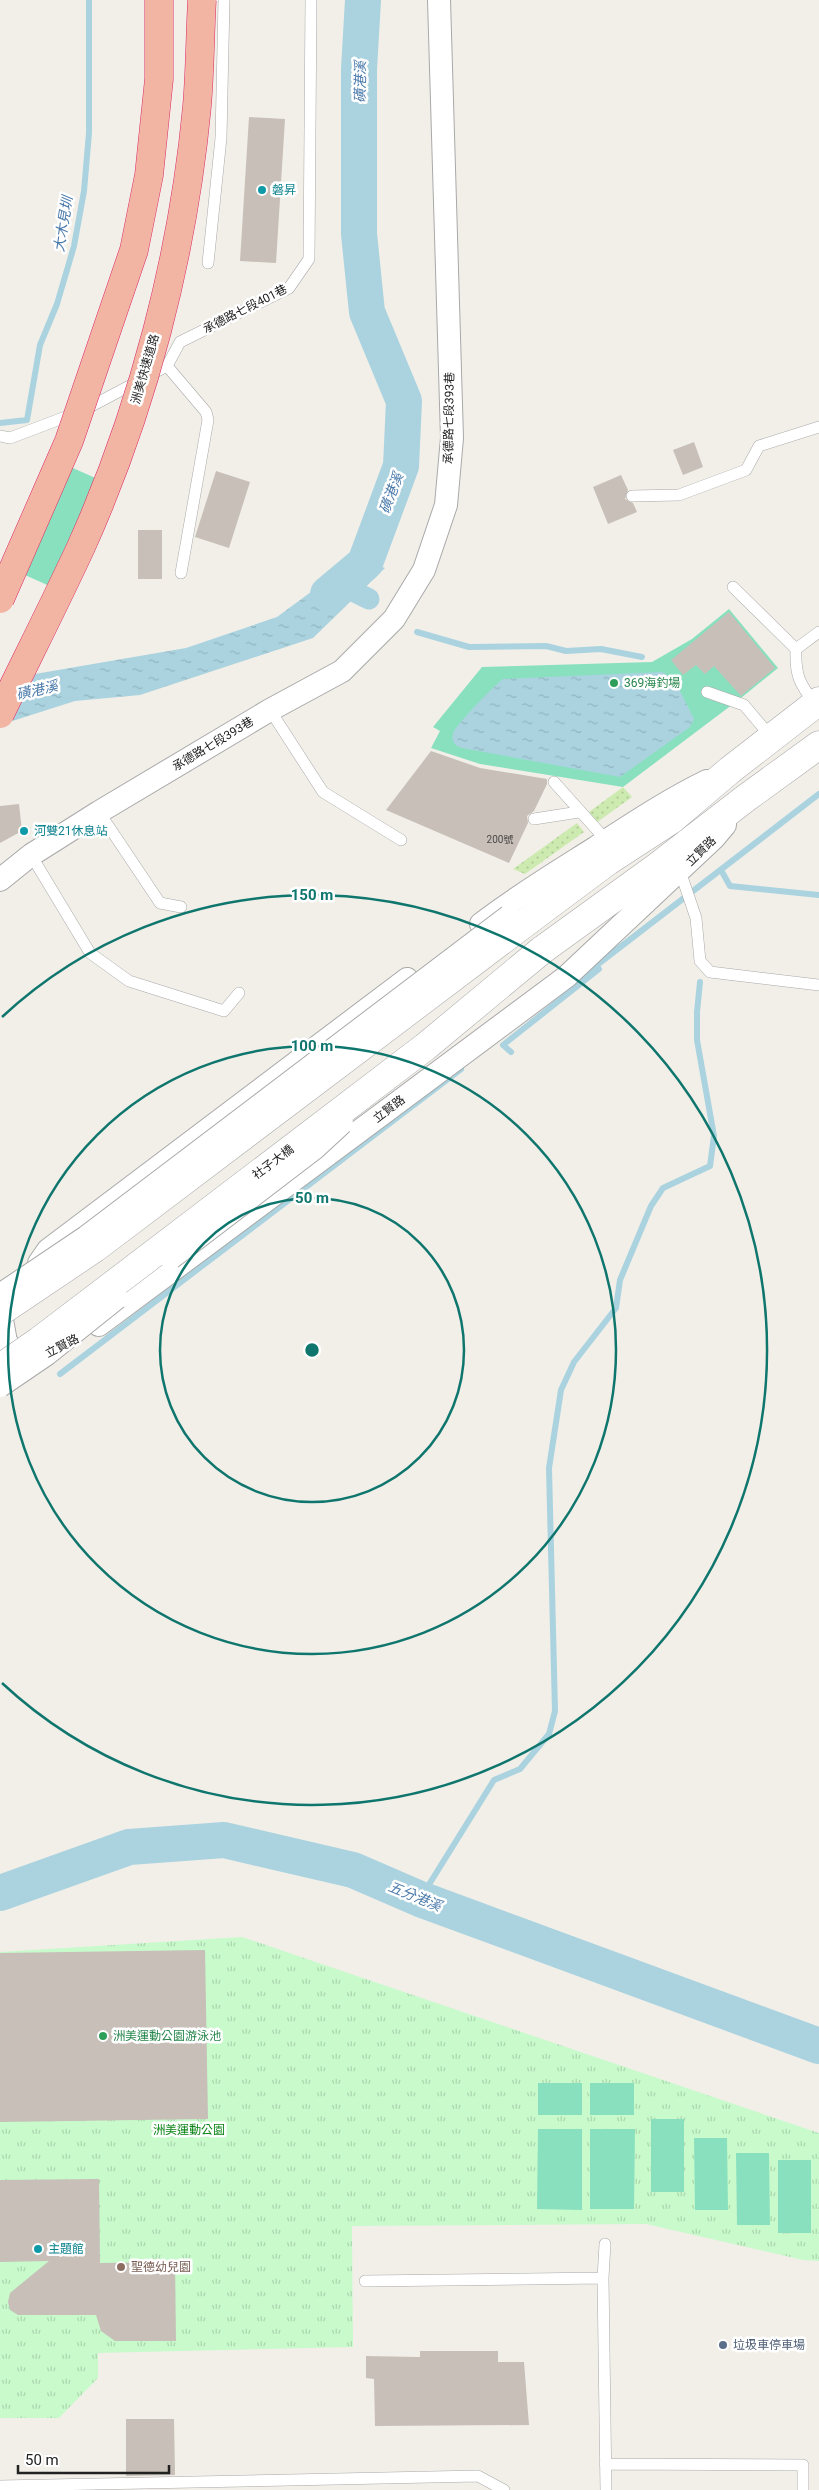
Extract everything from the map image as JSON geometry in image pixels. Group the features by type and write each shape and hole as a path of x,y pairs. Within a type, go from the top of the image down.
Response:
{"highway":[{"path":"0,599 69,441 134,250 149,174 159,79 159,0"},
{"name":"洲美快速道路","path":"0,714 81,546 134,408 159,321 179,233 189,169 196,106 202,0"}],"street":[{"name":"承德路七段393巷","path":"0,880 31,855 99,812 270,710 342,671 394,619 424,570 446,505 452,438 439,0"},
{"path":"27,1364 6,1342 0,1313 48,1250 507,904 671,820 771,737 817,703"},
{"name":"立賢路","path":"542,950 819,745"},
{"name":"立賢路","path":"0,1380 92,1330 566,977 714,838 746,798"},
{"path":"0,1294 86,1237 608,851"},
{"path":"0,1313 95,1248 515,921"},
{"name":"社子大橋","path":"0,1368 39,1341 425,1047 542,950"},
{"path":"0,1386 46,1354 315,1148 425,1047"}],"lane":[{"path":"208,263 221,138 224,0"},
{"name":"承德路七段401巷","path":"166,366 180,342 289,288 310,259 311,0"},
{"path":"0,436 10,438 84,410 166,366 206,412 208,420 181,573"},
{"path":"632,496 679,495 746,470 760,446 819,427"},
{"path":"732,587 796,649 795,669 801,686 817,703"},
{"path":"796,649 819,632"},
{"path":"706,692 744,705 771,737"},
{"path":"270,710 323,792 401,840"},
{"path":"554,782 608,851"},
{"path":"99,812 160,903 181,908"},
{"path":"534,819 579,812"},
{"path":"31,855 90,953 129,981 224,1011 239,993"},
{"path":"680,871 696,918 700,960 710,972 819,985"},
{"path":"606,2244 603,2278 606,2490"},
{"path":"365,2281 603,2278"},
{"path":"605,2464 803,2465 804,2490"},
{"path":"0,2486 478,2476 504,2490"}],"green space":[{"path":"55,460 120,489 72,596 7,567"},
{"name":"369海釣場","path":"729,609 778,668 623,787 480,764 431,748 440,731 433,727 482,667 652,662 692,639"},
{"path":"623,787 632,797 596,823 589,812"},
{"path":"577,823 584,832 525,874 513,869"},
{"name":"洲美運動公園","path":"242,1937 819,2133 819,2261 803,2260 646,2224 352,2226 353,2347 98,2353 98,2378 59,2418 0,2418 0,1952"},
{"path":"538,2083 582,2083 582,2115 538,2115"},
{"path":"590,2083 634,2083 634,2115 590,2115"},
{"path":"651,2119 684,2119 684,2192 651,2192"},
{"path":"538,2129 582,2129 582,2210 537,2209"},
{"path":"590,2129 635,2129 634,2209 590,2209"},
{"path":"694,2138 727,2138 728,2210 695,2210"},
{"path":"736,2153 769,2153 770,2225 737,2225"},
{"path":"778,2160 811,2160 811,2233 778,2233"}],"water":[{"path":"357,558 385,568 313,638 140,695 75,701 0,725 0,680 186,648 277,617"},
{"path":"662,672 674,679 694,719 690,727 620,777 462,748 453,741 453,734 460,723 503,679"}],"building":[{"name":"磐昇","path":"249,117 285,119 276,263 240,261"},
{"path":"694,442 703,467 683,475 673,450"},
{"path":"216,471 250,482 229,548 195,537"},
{"path":"621,475 628,490 625,499 633,503 637,512 608,524 593,487"},
{"path":"138,530 162,530 162,579 138,579"},
{"path":"729,612 775,668 741,696 714,666 705,674 696,665 683,675 671,660"},
{"path":"431,751 480,768 547,779 547,784 534,811 527,816 528,823 509,863 386,810"},
{"path":"19,804 22,831 0,843 0,806"},
{"name":"洲美運動公園游泳池","path":"205,1950 208,2119 0,2122 0,1953"},
{"name":"主題館","path":"99,2179 100,2263 175,2262 176,2341 115,2341 101,2331 96,2315 18,2315 10,2310 8,2302 10,2293 49,2261 0,2262 0,2180"},
{"path":"420,2351 498,2351 498,2362 524,2362 529,2425 375,2426 374,2379 366,2378 366,2356 420,2357"},
{"path":"126,2419 174,2419 175,2475 126,2476"}],"waterway":[{"name":"大木見圳","path":"0,423 27,420 40,345 57,304 74,246 84,191 89,133 89,0"},
{"name":"磺港溪","path":"328,594 365,563 401,466 404,401 367,312 359,234 359,69 363,0"},
{"path":"339,584 369,599"},
{"path":"417,632 469,647 546,646 566,651 601,649 642,657"},
{"path":"580,978 819,794"},
{"path":"721,870 730,886 819,895"},
{"path":"511,1052 503,1045 599,969"},
{"path":"420,1899 494,1780 520,1769 549,1734 555,1711 549,1468 561,1390 574,1362 616,1308 620,1280 651,1206 663,1188 710,1166 714,1136 697,1040 700,982"},
{"path":"60,1374 461,1069"},
{"name":"五分港溪","path":"0,1893 129,1847 224,1840 353,1870 420,1899 819,2046"}],"place":[{"name":"磐昇","path":"262,190"},
{"name":"369海釣場","path":"614,683"},
{"name":"河雙21休息站","path":"24,831"},
{"name":"洲美運動公園游泳池","path":"103,2036"},
{"name":"主題館","path":"38,2249"},
{"name":"聖德幼兒園","path":"121,2267"},
{"name":"垃圾車停車場","path":"723,2345"}]}
